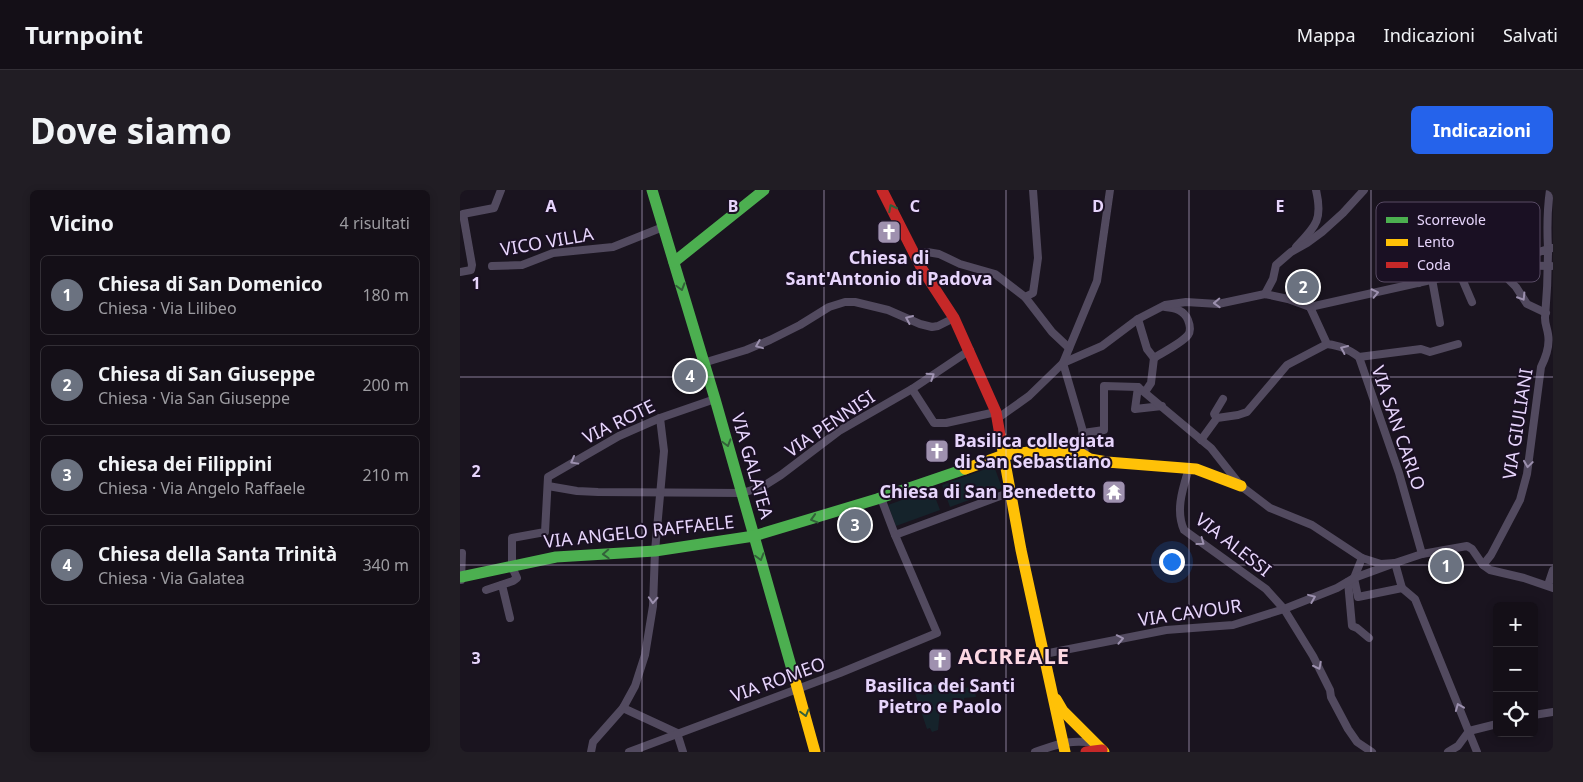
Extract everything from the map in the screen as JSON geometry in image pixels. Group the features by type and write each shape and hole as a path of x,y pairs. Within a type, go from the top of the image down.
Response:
{"street":[{"path":"460,272 471,270 472,265 463,214 494,208 501,190"},
{"name":"VIA GALATEA","path":"652,190 715,399 815,752"},
{"path":"674,262 764,190"},
{"path":"882,190 922,269 954,318 970,350 996,412 1027,577 1064,748"},
{"path":"1026,298 1033,293 1038,258 1033,190"},
{"path":"1083,454 1083,431 1062,367 1097,281 1110,190"},
{"path":"1265,294 1273,279 1276,265 1318,222 1319,205 1316,190"},
{"path":"1290,252 1322,232 1344,213 1364,190"},
{"name":"VIA GIULIANI","path":"1483,564 1491,555 1520,500 1527,474 1541,367 1548,343 1545,322 1548,310 1550,266 1547,208 1550,190"},
{"name":"VICO VILLA","path":"492,266 522,265 553,253 613,247 663,227"},
{"path":"916,255 928,252 939,254 960,264 995,274 1026,298 1052,332 1069,348"},
{"path":"912,389 934,423 946,424 1014,407 1062,367 1107,343 1138,319 1161,306 1186,302 1218,304 1265,294 1288,298 1310,307 1422,282"},
{"path":"1433,282 1440,323"},
{"path":"1463,282 1472,302"},
{"path":"1511,282 1527,304 1548,310"},
{"path":"703,362 746,350 770,340 800,325 829,307 844,302 855,302 888,310 920,324 932,327 954,318"},
{"path":"1154,358 1185,338 1190,331 1188,320 1182,311 1161,306"},
{"path":"1201,440 1217,418 1247,412 1287,365 1327,344 1310,307"},
{"path":"1138,319 1147,349 1154,358 1151,383 1145,392"},
{"name":"VIA SAN CARLO","path":"1327,344 1339,345 1359,357 1399,473 1422,554"},
{"path":"1359,357 1421,348 1430,352 1458,344"},
{"name":"VIA PENNISI","path":"548,486 577,491 742,493 762,487 839,431 912,389 970,350"},
{"path":"1083,431 1104,430 1104,386 1138,387 1211,448 1241,486 1270,508 1312,525 1362,558 1381,564 1395,563 1402,588 1415,599 1477,752"},
{"path":"1138,387 1135,409 1162,406"},
{"name":"VIA ROTE","path":"548,486 548,476 619,436 660,418 715,399"},
{"path":"1217,418 1214,414 1223,399"},
{"path":"591,752 593,742 623,708 635,686 645,655 653,606 655,551 664,451 660,418"},
{"name":"VIA ANGELO RAFFAELE","path":"461,579 556,557 655,551 754,536 810,521 1004,455 1037,451 1083,454 1090,459 1107,462 1192,469 1241,486"},
{"name":"VIA ALESSI","path":"1192,469 1180,500 1184,530 1266,589 1284,609 1313,656 1348,729 1357,742 1372,752"},
{"path":"486,590 517,578 512,568 512,538 545,532 548,486"},
{"path":"879,498 896,536 1011,494"},
{"name":"VIA ROMEO","path":"629,752 798,689 937,633 896,536"},
{"name":"VIA CAVOUR","path":"1044,654 1166,630 1233,625 1284,609 1338,588 1351,580 1422,554 1467,546 1472,549 1483,564"},
{"path":"461,579 462,553"},
{"path":"1362,558 1351,580 1352,626 1368,638"},
{"path":"1483,564 1490,570 1550,587 1553,570"},
{"path":"1351,580 1358,597 1402,588"},
{"path":"502,585 510,618"},
{"path":"1053,693 1063,711 1101,749"},
{"path":"623,708 677,733 683,752"},
{"path":"1538,714 1553,712"},
{"path":"1448,752 1458,746 1469,731 1493,725"},
{"path":"1035,752 1064,748 1078,740 1101,749"},
{"path":"1086,752 1101,749"}],"shaded area":[{"path":"994,466 1002,488 950,507 942,485"},
{"path":"932,489 940,510 896,526 888,505"},
{"path":"932,683 934,685 941,684 942,687 945,686 947,692 974,686 976,697 964,698 964,709 954,710 953,702 943,702 943,709 940,710 938,730 932,732 930,728 927,729 915,693 919,690 919,694 925,695 928,693"}],"traffic: fast":[{"path":"652,190 715,399 795,680"},
{"path":"674,262 764,190"},
{"path":"461,577 556,557 655,551 754,536 877,499 965,469"}],"traffic: slow":[{"path":"1000,435 1021,550 1065,752"},
{"path":"965,469 1004,455 1037,451 1080,453 1090,459 1107,462 1196,469 1241,486"},
{"path":"795,680 815,752"},
{"path":"1056,699 1063,711 1104,752"}],"traffic: jam":[{"path":"882,190 922,269 954,318 996,412 1000,435"},
{"path":"1086,752 1102,750"}],"place":[{"name":"Chiesa di Sant'Antonio di Padova","path":"889,232"},
{"name":"Chiesa di San Giuseppe","path":"1303,287"},
{"name":"Chiesa della Santa Trinità","path":"690,376"},
{"name":"Basilica collegiata di San Sebastiano","path":"937,451"},
{"name":"Chiesa di San Benedetto","path":"1114,492"},
{"name":"chiesa dei Filippini","path":"855,525"},
{"name":"Chiesa di San Domenico","path":"1446,566"},
{"name":"Basilica dei Santi Pietro e Paolo","path":"940,660"}],"district":[{"name":"ACIREALE","path":"1014,656"}]}
